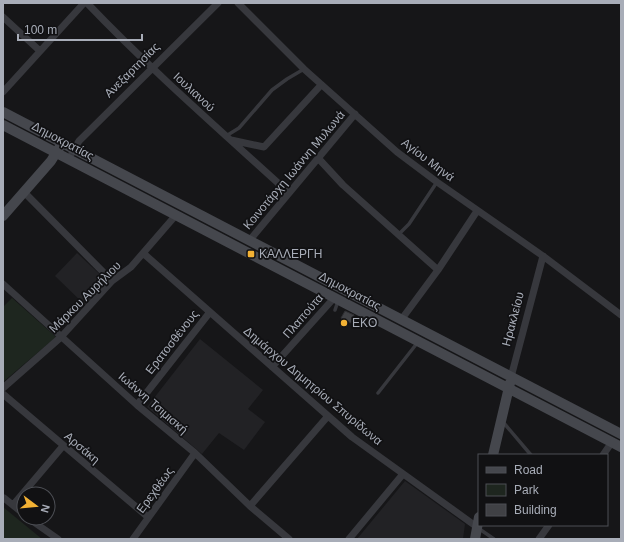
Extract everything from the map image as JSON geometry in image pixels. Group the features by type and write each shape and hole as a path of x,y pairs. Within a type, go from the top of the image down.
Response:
{"main road":[{"name":"Δημοκρατίας","path":"3,112 621,434"},
{"name":"Δημοκρατίας","path":"3,125 336,302 362,318 418,342 617,445"},
{"path":"3,216 57,153 62,143"},
{"name":"Ηρακλείου","path":"493,454 512,377"},
{"path":"475,539 478,522"}],"street":[{"path":"3,92 85,3"},
{"name":"Ιουλιανού","path":"85,3 152,68 289,193"},
{"name":"Ανεξαρτησίας","path":"68,159 79,142 218,3"},
{"name":"Αγίου Μηνά","path":"238,3 304,70 397,152 477,211 543,256 621,315"},
{"path":"3,17 40,51"},
{"path":"228,138 264,147 322,85"},
{"name":"Κοινοτάρχη Ιωάννη Μυλωνά","path":"249,241 355,114"},
{"path":"318,158 343,185 438,270"},
{"path":"24,192 112,281"},
{"path":"402,320 438,270 477,211"},
{"name":"Μάρκου Αυρήλιου","path":"3,388 61,337 112,281 131,266 176,216"},
{"name":"Δημάρχου Δημητρίου Σπυρίδωνα","path":"143,253 352,437 403,474 478,522"},
{"name":"Ηρακλείου","path":"512,377 543,256"},
{"name":"Ιωάννη Τσιμισκή","path":"3,284 136,405 195,453 250,506 289,539"},
{"name":"Πλαπούτα","path":"272,367 336,302"},
{"name":"Ερατοσθένους","path":"136,405 210,312"},
{"name":"Αρσάκη","path":"3,394 148,517"},
{"path":"250,506 328,416"},
{"path":"604,454 617,445"},
{"path":"13,505 63,446"},
{"name":"Ερεχθέως","path":"133,539 195,453"},
{"path":"349,539 403,474"},
{"path":"4,498 16,507"},
{"path":"39,526 58,539"},
{"path":"539,539 548,526"}],"lane":[{"path":"228,138 239,128 272,90 287,79 304,70"},
{"path":"399,235 409,224 437,182"},
{"path":"378,393 418,342"},
{"path":"501,419 530,454"},
{"path":"482,526 494,539"}],"shaded area":[{"path":"77,253 108,282 86,306 55,276"},
{"path":"200,339 263,390 248,409 265,422 244,450 219,433 202,454 147,407"},
{"path":"405,481 465,524 463,539 357,539"}],"green space":[{"path":"12,298 56,337 3,382 3,307"},
{"path":"3,507 16,518 16,526 26,526 42,539 3,539"}],"building":[{"path":"345,311 354,315 351,323 341,318"}],"place":[{"name":"ΚΑΛΛΕΡΓΗ","path":"251,254"},
{"name":"EKO","path":"344,323"}]}
